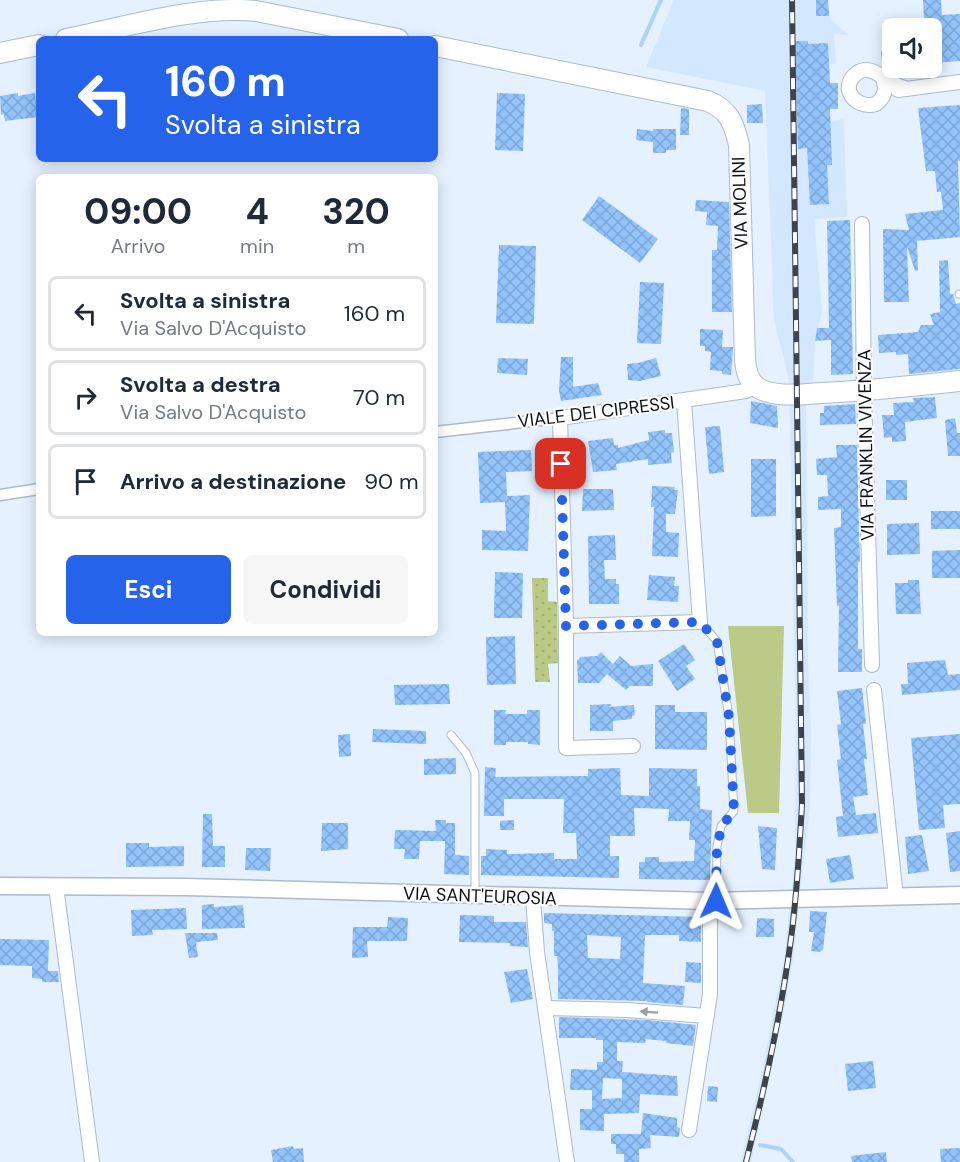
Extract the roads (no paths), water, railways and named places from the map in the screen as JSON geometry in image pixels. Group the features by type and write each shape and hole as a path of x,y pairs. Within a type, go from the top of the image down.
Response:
{"main road":[{"path":"81,36 233,4 256,11 383,36"},
{"path":"0,53 36,46"},
{"name":"VIA MOLINI","path":"438,47 708,100 724,109 730,117 739,145 745,360 749,379 755,387"},
{"path":"755,387 779,394 864,392 960,381"}],"street":[{"path":"882,77 873,70 860,71 852,79 849,89 855,101 863,105 876,104 891,93 905,88 960,82"},
{"path":"883,78 896,86 905,88"},
{"path":"881,100 886,88 883,78"},
{"name":"VIA FRANKLIN VIVENZA","path":"862,224 864,392 872,665"},
{"name":"VIALE DEI CIPRESSI","path":"438,432 560,418 746,391 755,387"},
{"path":"566,626 700,622 684,400"},
{"path":"560,418 566,626 566,748 633,746"},
{"path":"0,495 36,489"},
{"path":"874,690 896,897"},
{"name":"VIA SANT'EUROSIA","path":"0,886 186,887 713,901 960,895"},
{"path":"56,886 92,1162"},
{"path":"533,898 537,952 567,1162"},
{"path":"689,1130 710,994 713,901"},
{"path":"546,1008 627,1010 707,1016"}],"lane":[{"path":"700,622 717,641 729,717 734,799 734,811 722,826 717,846 713,901"},
{"path":"451,735 466,753 475,773 475,895"}],"waterway":[{"path":"641,45 661,0"},
{"path":"760,1145 781,1149 793,1162"}],"railway":[{"path":"746,1162 770,1061 784,985 795,902 802,804 792,0"}]}
